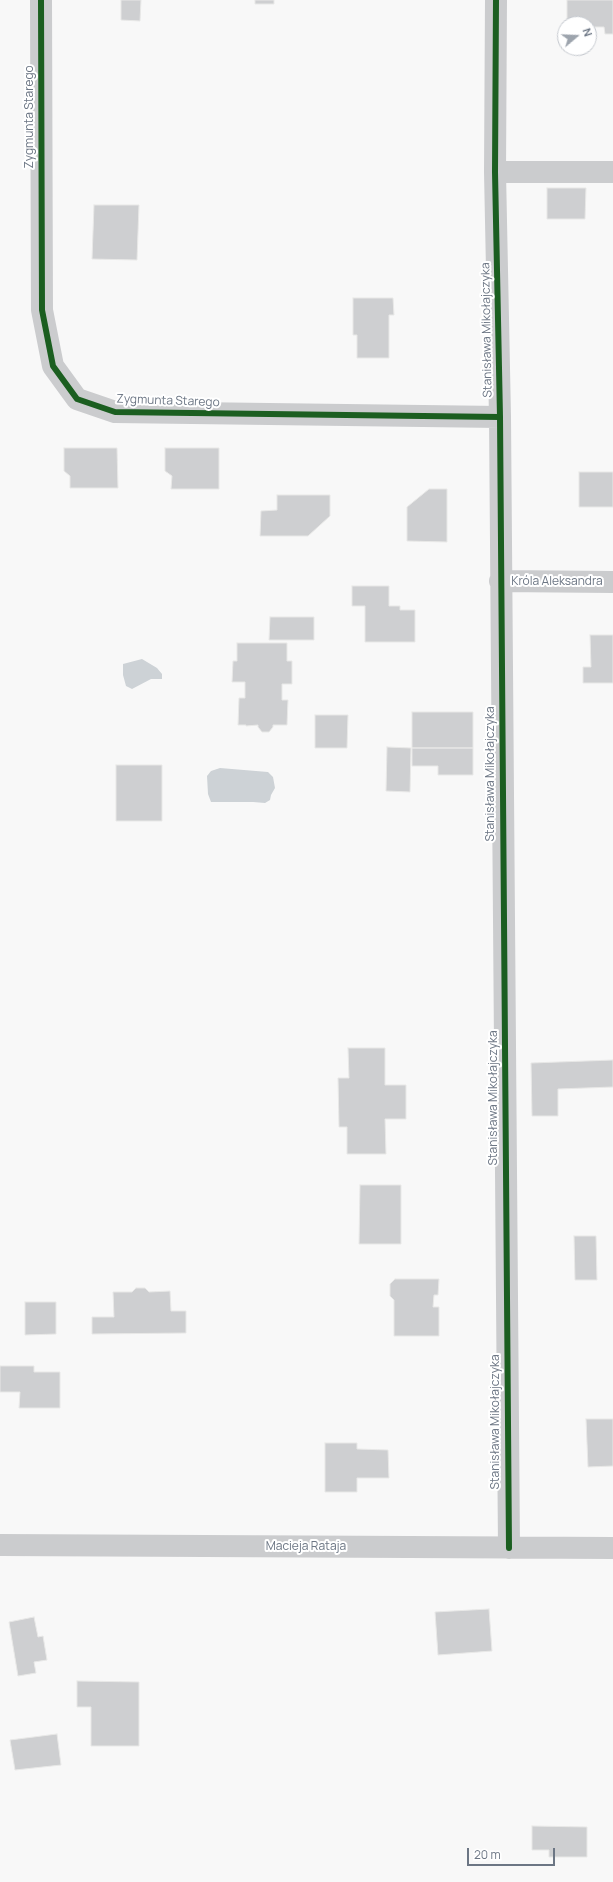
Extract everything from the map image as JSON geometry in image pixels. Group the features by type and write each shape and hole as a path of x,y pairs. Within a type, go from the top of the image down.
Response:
{"street":[{"name":"Zygmunta Starego","path":"41,0 42,310 53,366 77,399 115,412 500,417"},
{"name":"Stanisława Mikołajczyka","path":"496,0 495,172 500,417 508,1548"},
{"path":"495,172 613,172"},
{"name":"Króla Aleksandra","path":"500,581 613,582"},
{"name":"Macieja Rataja","path":"0,1545 613,1548"}],"shaded area":[{"path":"142,659 157,668 162,674 162,679 151,679 132,689 126,686 123,675 123,664"},
{"path":"220,768 268,772 273,777 275,788 270,800 265,803 211,802 208,794 207,776 211,771"}],"building":[{"path":"121,0 141,0 140,21 121,20"},
{"path":"255,0 274,0 274,4 255,4"},
{"path":"567,0 613,0 613,34 605,34 604,27 597,27 597,16 567,16"},
{"path":"547,188 586,188 585,219 547,219"},
{"path":"94,205 139,205 137,260 92,259"},
{"path":"353,298 393,298 394,315 389,315 389,358 357,358 357,335 353,335"},
{"path":"64,448 117,448 118,488 70,488 70,476 64,471"},
{"path":"165,448 219,448 219,489 171,489 172,476 165,471"},
{"path":"579,472 613,472 613,507 579,507"},
{"path":"429,489 447,489 447,542 407,541 407,507"},
{"path":"277,495 330,495 330,516 308,536 260,536 261,511 277,510"},
{"path":"352,586 389,586 389,606 400,606 400,610 415,610 415,642 365,642 365,606 352,606"},
{"path":"270,617 314,617 314,640 269,640"},
{"path":"590,635 613,635 613,683 583,683 583,667 591,667"},
{"path":"237,643 287,643 287,661 292,661 292,684 282,684 282,700 288,700 287,725 273,725 269,732 262,732 258,725 238,725 239,698 245,698 245,682 232,682 233,661 237,661"},
{"path":"412,712 473,712 473,748 412,748"},
{"path":"315,715 348,715 347,748 315,748"},
{"path":"387,747 411,748 410,792 386,791"},
{"path":"412,748 473,748 473,775 438,775 438,766 412,766"},
{"path":"116,765 162,765 162,821 116,821"},
{"path":"348,1048 385,1048 385,1085 406,1085 406,1119 385,1119 386,1154 347,1154 347,1127 339,1127 338,1078 349,1078"},
{"path":"613,1060 613,1087 558,1089 558,1116 532,1116 531,1063"},
{"path":"360,1185 401,1185 401,1244 359,1244"},
{"path":"574,1236 596,1236 597,1280 575,1280"},
{"path":"395,1279 439,1279 438,1295 434,1295 433,1307 439,1307 439,1336 394,1336 394,1300 390,1296 390,1284"},
{"path":"136,1288 145,1288 149,1292 170,1291 171,1311 186,1311 186,1333 92,1334 92,1317 114,1317 113,1292 132,1292"},
{"path":"25,1302 56,1302 56,1334 25,1335"},
{"path":"0,1366 34,1366 34,1372 60,1372 60,1408 19,1408 20,1392 0,1392"},
{"path":"586,1419 613,1419 613,1466 588,1467"},
{"path":"325,1443 357,1443 357,1449 388,1450 389,1478 357,1478 357,1492 325,1492"},
{"path":"489,1609 492,1651 438,1655 435,1612"},
{"path":"34,1617 38,1637 43,1636 47,1660 34,1662 36,1673 18,1676 9,1622"},
{"path":"77,1681 139,1682 139,1746 91,1746 91,1707 77,1707"},
{"path":"57,1734 61,1765 15,1770 10,1740"},
{"path":"532,1826 587,1827 587,1857 549,1857 549,1850 532,1850"}],"cycle path":[{"path":"41,0 42,310 53,366 77,399 115,412 500,417"},
{"path":"496,0 495,172 500,417 509,1548"}]}
